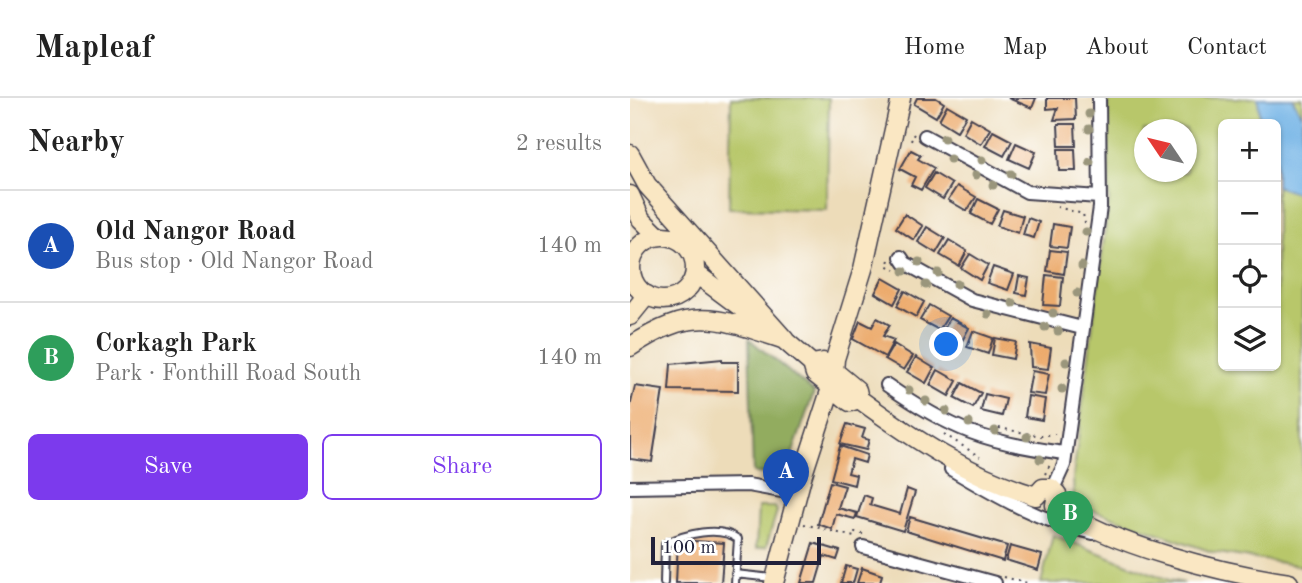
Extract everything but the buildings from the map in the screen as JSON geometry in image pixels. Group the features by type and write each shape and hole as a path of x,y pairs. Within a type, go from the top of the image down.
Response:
{"main road":[{"path":"775,580 797,494 833,380 835,359 863,269 901,98"},
{"path":"630,153 647,185 785,340"},
{"path":"630,194 641,219 658,236"},
{"path":"658,236 668,236 686,245 695,263 691,283 677,297 667,299 647,295 634,281 632,247 658,236"},
{"path":"695,273 785,340 812,363 815,374 833,380 850,402 859,399 894,425 989,480 1047,491 1075,518 1121,538 1204,566 1289,583"},
{"path":"630,316 647,295"},
{"path":"630,347 666,326 698,318 733,322 785,340"}],"street":[{"path":"1047,491 1064,465 1100,197 1098,98"},
{"path":"921,138 1027,192 1100,197"},
{"path":"896,255 905,263 972,300 1082,328"},
{"path":"887,385 962,430 1017,447 1064,453"},
{"path":"894,425 930,456 1004,499 1063,527 1121,538"},
{"path":"630,487 748,485 797,494"},
{"path":"863,547 995,583"}],"lane":[{"path":"664,583 665,544 690,533 732,534 738,539 735,583"},
{"path":"736,574 775,580"}],"path":[{"path":"1057,207 1083,214 1085,230"},
{"path":"896,255 887,265 900,271"},
{"path":"990,426 1041,436 1055,435 1058,424"},
{"path":"941,432 987,461"},
{"path":"1047,491 1051,463"}],"green space":[{"path":"731,98 829,98 827,210 729,208"},
{"path":"1108,98 1302,98 1302,566 1212,552 1081,506 1074,499 1073,478 1109,200"},
{"path":"749,339 814,392 785,475 753,473"},
{"path":"758,507 775,507 777,511 766,547 756,549"},
{"path":"1053,535 1169,580 1184,583 1041,583"}],"water":[{"path":"1258,98 1292,98 1302,115 1302,195 1281,188 1281,119 1260,119"}],"place":[{"name":"Old Nangor Road","path":"786,507"},
{"name":"Corkagh Park","path":"1070,549"}]}
